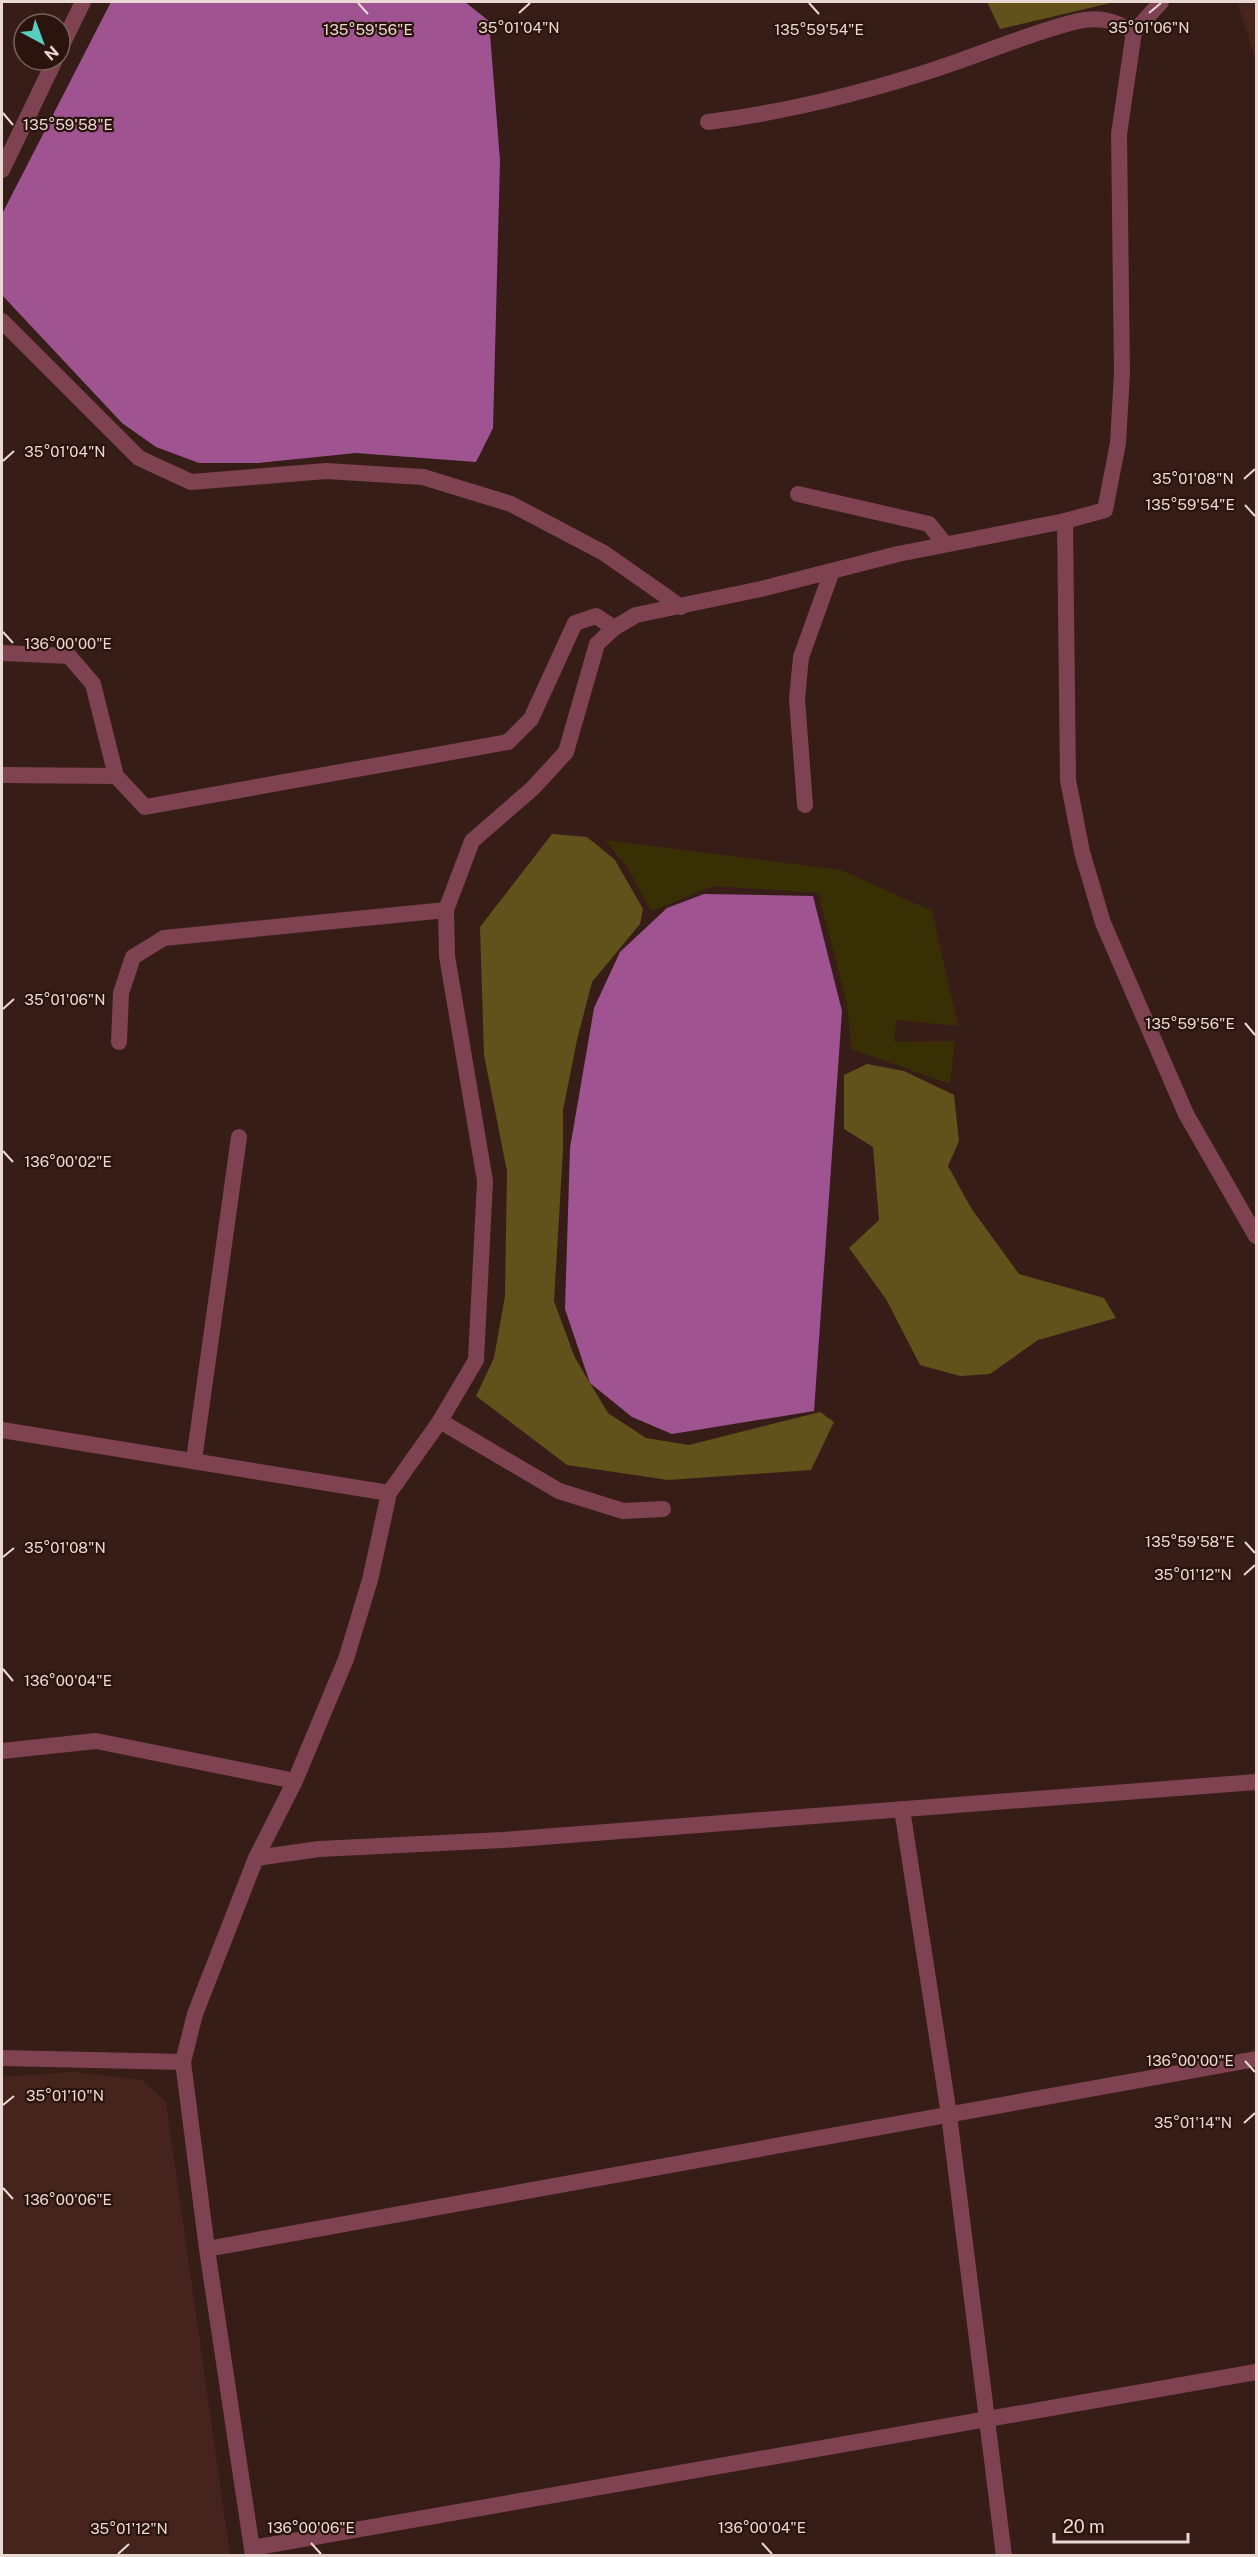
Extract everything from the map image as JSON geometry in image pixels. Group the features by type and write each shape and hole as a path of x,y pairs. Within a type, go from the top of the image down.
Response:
{"street":[{"path":"72,24 83,2"},
{"path":"1161,2 1134,32 1119,134 1122,373 1118,443 1105,510 1065,521 945,544 681,607 636,615 614,628 597,644 566,752 533,788 472,841 446,910 447,956 485,1181 476,1360 440,1421 389,1493 370,1580 346,1659 295,1781 256,1858 195,2014 183,2062 207,2249 252,2552 1257,2372"},
{"path":"708,122 761,115 822,102 937,69 1075,22 1112,20 1134,32"},
{"path":"2,170 49,72"},
{"path":"2,321 139,458 191,482 326,471 423,477 511,504 604,553 681,607"},
{"path":"798,494 929,524 945,544"},
{"path":"1065,521 1068,780 1082,852 1103,923 1186,1114 1257,1236"},
{"path":"805,805 797,699 801,657 832,571"},
{"path":"2,653 69,656 93,684 116,776 145,807 508,742 531,719 575,623 596,616 614,628"},
{"path":"2,776 116,776"},
{"path":"119,1042 121,993 133,957 164,938 446,910"},
{"path":"194,1460 239,1137"},
{"path":"440,1421 559,1491 623,1511 663,1509"},
{"path":"2,1430 389,1493"},
{"path":"2,1751 96,1741 295,1781"},
{"path":"256,1858 319,1849 503,1840 1257,1782"},
{"path":"902,1809 949,2115 1004,2556"},
{"path":"2,2058 183,2062"},
{"path":"207,2249 1257,2059"}],"shaded area":[{"path":"111,2 465,2 489,21 500,161 493,428 476,462 356,453 258,463 199,463 156,447 122,423 2,295 2,214"},
{"path":"987,2 1115,2 1000,29"},
{"path":"1237,2 1256,2 1256,61"},
{"path":"552,834 587,837 615,860 643,909 640,924 592,982 577,1040 563,1110 563,1150 554,1301 575,1358 608,1413 646,1438 689,1445 820,1412 834,1422 811,1470 668,1480 567,1465 476,1396 494,1358 505,1296 507,1171 484,1055 480,927"},
{"path":"605,840 841,870 932,911 958,1026 896,1020 894,1042 955,1041 950,1084 851,1049 847,1004 818,893 713,886 651,911 627,867"},
{"path":"704,894 813,896 842,1011 814,1411 672,1434 632,1417 590,1383 565,1309 570,1148 594,1008 620,952 667,908"},
{"path":"867,1064 904,1071 954,1095 959,1141 948,1166 971,1208 1019,1274 1104,1298 1116,1318 1038,1340 990,1374 960,1376 920,1365 886,1299 849,1248 879,1220 873,1147 844,1129 844,1075"},
{"path":"73,2072 142,2080 166,2102 230,2555 2,2555 2,2077"}]}
